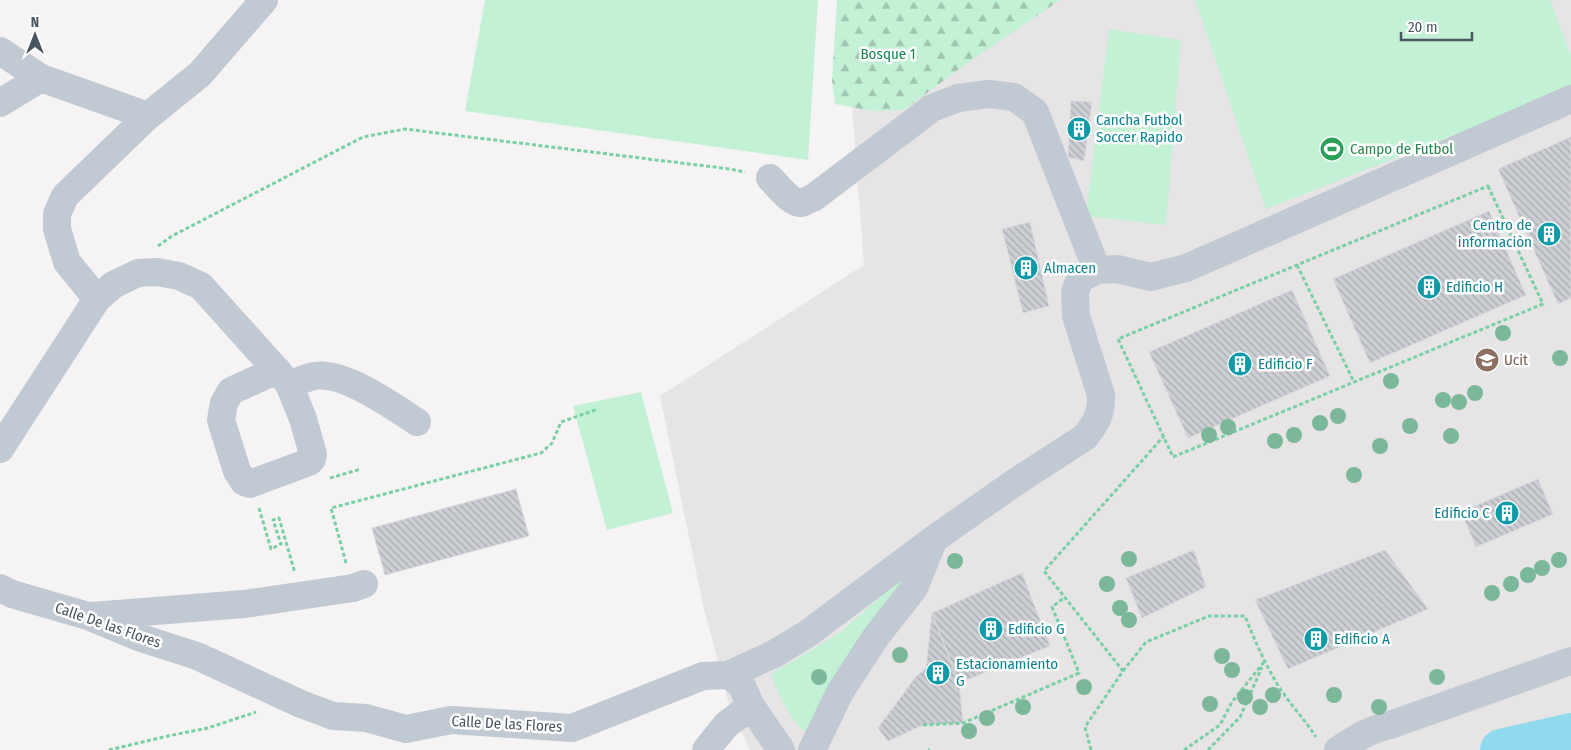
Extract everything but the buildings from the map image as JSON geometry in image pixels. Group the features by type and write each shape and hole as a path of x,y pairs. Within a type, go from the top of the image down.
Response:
{"street":[{"path":"97,299 67,262 57,229 57,214 65,196 148,116 200,74 264,0"},
{"path":"0,51 41,78 148,116"},
{"path":"0,103 41,78"},
{"path":"770,178 796,203 802,203 813,198 932,108 958,98 989,94 1014,97 1035,112 1097,270"},
{"path":"728,675 774,654 807,634 934,539 1017,481 1085,437 1102,409 1101,395 1076,316 1075,292 1080,279 1097,270 1118,270 1151,277 1186,268 1571,99"},
{"path":"0,449 97,299 113,285 138,273 157,272 179,276 201,286 283,377 316,375 348,382 378,396 417,422"},
{"path":"812,750 840,692 875,638 914,588 934,539"},
{"path":"88,616 244,604 358,586"},
{"name":"Calle De las Flores","path":"0,588 12,594 88,616 141,638 197,656 281,695 334,716 366,718 406,729 451,720 572,728 702,676 728,675"},
{"path":"1329,746 1571,661"},
{"path":"728,675 741,684 751,706 781,750"},
{"path":"706,750 726,725 751,706"}],"path":[{"path":"138,273 142,258 172,236 363,136 406,130 730,169 770,178"},
{"path":"1488,186 1543,304 1173,457 1118,340 1297,265 1488,186"},
{"path":"1297,265 1354,382"},
{"path":"358,586 331,508 541,453 552,443 561,422 598,409"},
{"path":"1123,671 1044,571 1164,436"},
{"path":"260,510 271,549 281,544 273,520 279,518 297,581"},
{"path":"923,725 963,723 1079,673 1052,607 1064,598"},
{"path":"1091,750 1085,727 1123,671 1146,642 1209,616 1245,616 1264,662 1291,704 1316,737 1329,746"},
{"path":"1184,750 1220,725 1232,702 1264,662"},
{"path":"1208,750 1240,717 1264,662"},
{"path":"110,750 208,728 253,714 281,695"}],"shaded area":[{"path":"844,0 1571,0 1571,750 750,750 729,704 703,605 660,396 864,265"}],"green space":[{"path":"485,0 818,0 808,160 465,111"},
{"name":"Bosque 1","path":"837,0 1060,0 959,69 904,110 873,111 835,104 832,80"},
{"name":"Campo de Futbol","path":"1195,0 1550,0 1571,55 1571,89 1266,209"},
{"path":"1109,29 1181,40 1166,225 1086,216"},
{"path":"641,392 673,513 607,530 573,406"},
{"path":"917,565 856,642 828,688 806,732 800,728 781,698 771,675 776,670 842,631"}],"waterway":[{"path":"1501,750 1571,734"}],"place":[{"name":"Cancha Futbol Soccer Rapido","path":"1079,129"},
{"name":"Campo de Futbol","path":"1332,149"},
{"name":"Centro de informaciòn","path":"1549,234"},
{"name":"Almacen","path":"1026,268"},
{"name":"Edificio H","path":"1429,287"},
{"name":"Ucit","path":"1487,360"},
{"name":"Edificio F","path":"1240,364"},
{"name":"Edificio C","path":"1507,513"},
{"name":"Edificio G","path":"991,629"},
{"name":"Edificio A","path":"1316,639"},
{"name":"Estacionamiento G","path":"938,673"}]}
